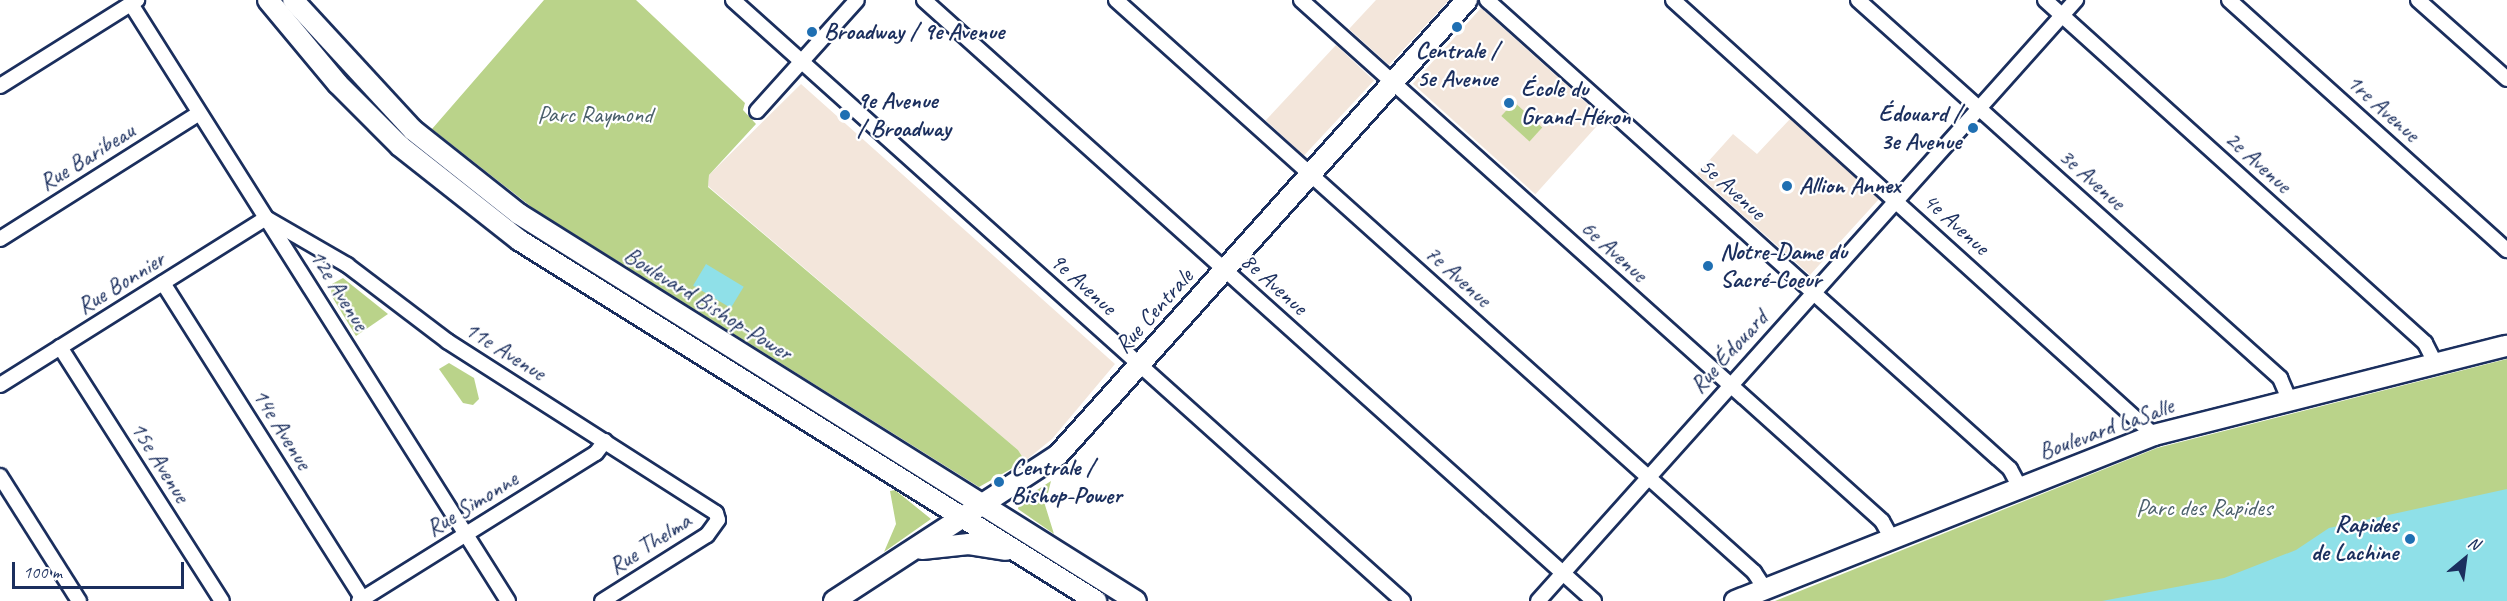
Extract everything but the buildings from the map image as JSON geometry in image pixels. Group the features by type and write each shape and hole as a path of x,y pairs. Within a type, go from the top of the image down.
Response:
{"street":[{"name":"Boulevard Bishop-Power","path":"267,0 363,110 483,213 1096,601"},
{"name":"Boulevard Bishop-Power","path":"293,0 405,122 510,207 1136,601"},
{"name":"9e Avenue","path":"733,0 1403,601"},
{"path":"757,111 857,0"},
{"name":"8e Avenue","path":"924,0 1594,601"},
{"name":"7e Avenue","path":"1116,0 1756,574 1764,589"},
{"name":"6e Avenue","path":"1301,0 1882,521 1892,538"},
{"name":"Rue Centrale","path":"834,601 985,507 1058,455 1467,0"},
{"name":"5e Avenue","path":"1487,0 2010,470 2020,488"},
{"name":"4e Avenue","path":"1672,0 2154,435"},
{"name":"3e Avenue","path":"1858,0 2280,378 2288,397"},
{"name":"2e Avenue","path":"2045,0 2425,343 2435,363"},
{"name":"Rue Édouard","path":"1538,601 2076,0"},
{"name":"1re Avenue","path":"2229,0 2507,250"},
{"path":"2418,0 2507,79"},
{"path":"0,87 134,2"},
{"name":"12e Avenue","path":"134,2 198,114 508,601"},
{"name":"Rue Baribeau","path":"0,239 198,114"},
{"name":"Rue Bonnier","path":"0,385 266,218"},
{"name":"11e Avenue","path":"266,218 347,265 447,341 708,506 718,520"},
{"name":"14e Avenue","path":"164,283 361,600"},
{"name":"Boulevard LaSalle","path":"1735,601 2154,435 2288,397 2507,346"},
{"name":"15e Avenue","path":"60,347 222,601"},
{"name":"Rue Simonne","path":"361,600 596,453 605,441"},
{"path":"0,476 79,601"},
{"name":"Rue Thelma","path":"602,601 707,535 718,520"},
{"path":"911,552 969,544 1022,554"}],"shaded area":[{"path":"1376,0 1449,0 1389,65 1349,29"},
{"name":"École du Grand-Héron","path":"1481,8 1604,118 1535,194 1413,84"},
{"path":"1336,45 1374,80 1304,156 1266,120"},
{"path":"801,84 1115,364 1052,439 1025,461 1018,450 708,186 709,175"},
{"name":"Allion Annex","path":"1790,119 1879,199 1810,275 1697,174 1733,134 1757,154"}],"green space":[{"name":"Parc Raymond","path":"544,0 636,0 745,103 743,110 756,124 709,175 708,187 1018,450 1025,461 979,487 534,209 432,129"},
{"path":"1514,102 1542,127 1530,142 1501,116"},
{"path":"343,278 388,314 356,336 331,295 332,284"},
{"name":"Parc des Rapides","path":"2507,359 2507,601 1775,601 2157,448"},
{"path":"449,363 474,378 479,399 473,405 463,403 439,369"},
{"path":"1051,481 1045,505 1054,534 1018,509 1020,501"},
{"path":"895,490 931,519 884,552 896,524 890,491"}],"water":[{"path":"706,264 744,287 731,308 693,285"},
{"name":"Rapides de Lachine","path":"2507,489 2507,601 2102,601 2224,578 2296,550 2329,528"}],"place":[{"name":"Centrale / 5e Avenue","path":"1457,27"},
{"name":"Broadway / 9e Avenue","path":"812,32"},
{"name":"École du Grand-Héron","path":"1509,103"},
{"name":"9e Avenue / Broadway","path":"845,115"},
{"name":"Édouard / 3e Avenue","path":"1973,128"},
{"name":"Allion Annex","path":"1787,186"},
{"name":"Notre-Dame du Sacré-Coeur","path":"1708,266"},
{"name":"Centrale / Bishop-Power","path":"999,482"},
{"name":"Rapides de Lachine","path":"2410,539"}]}
